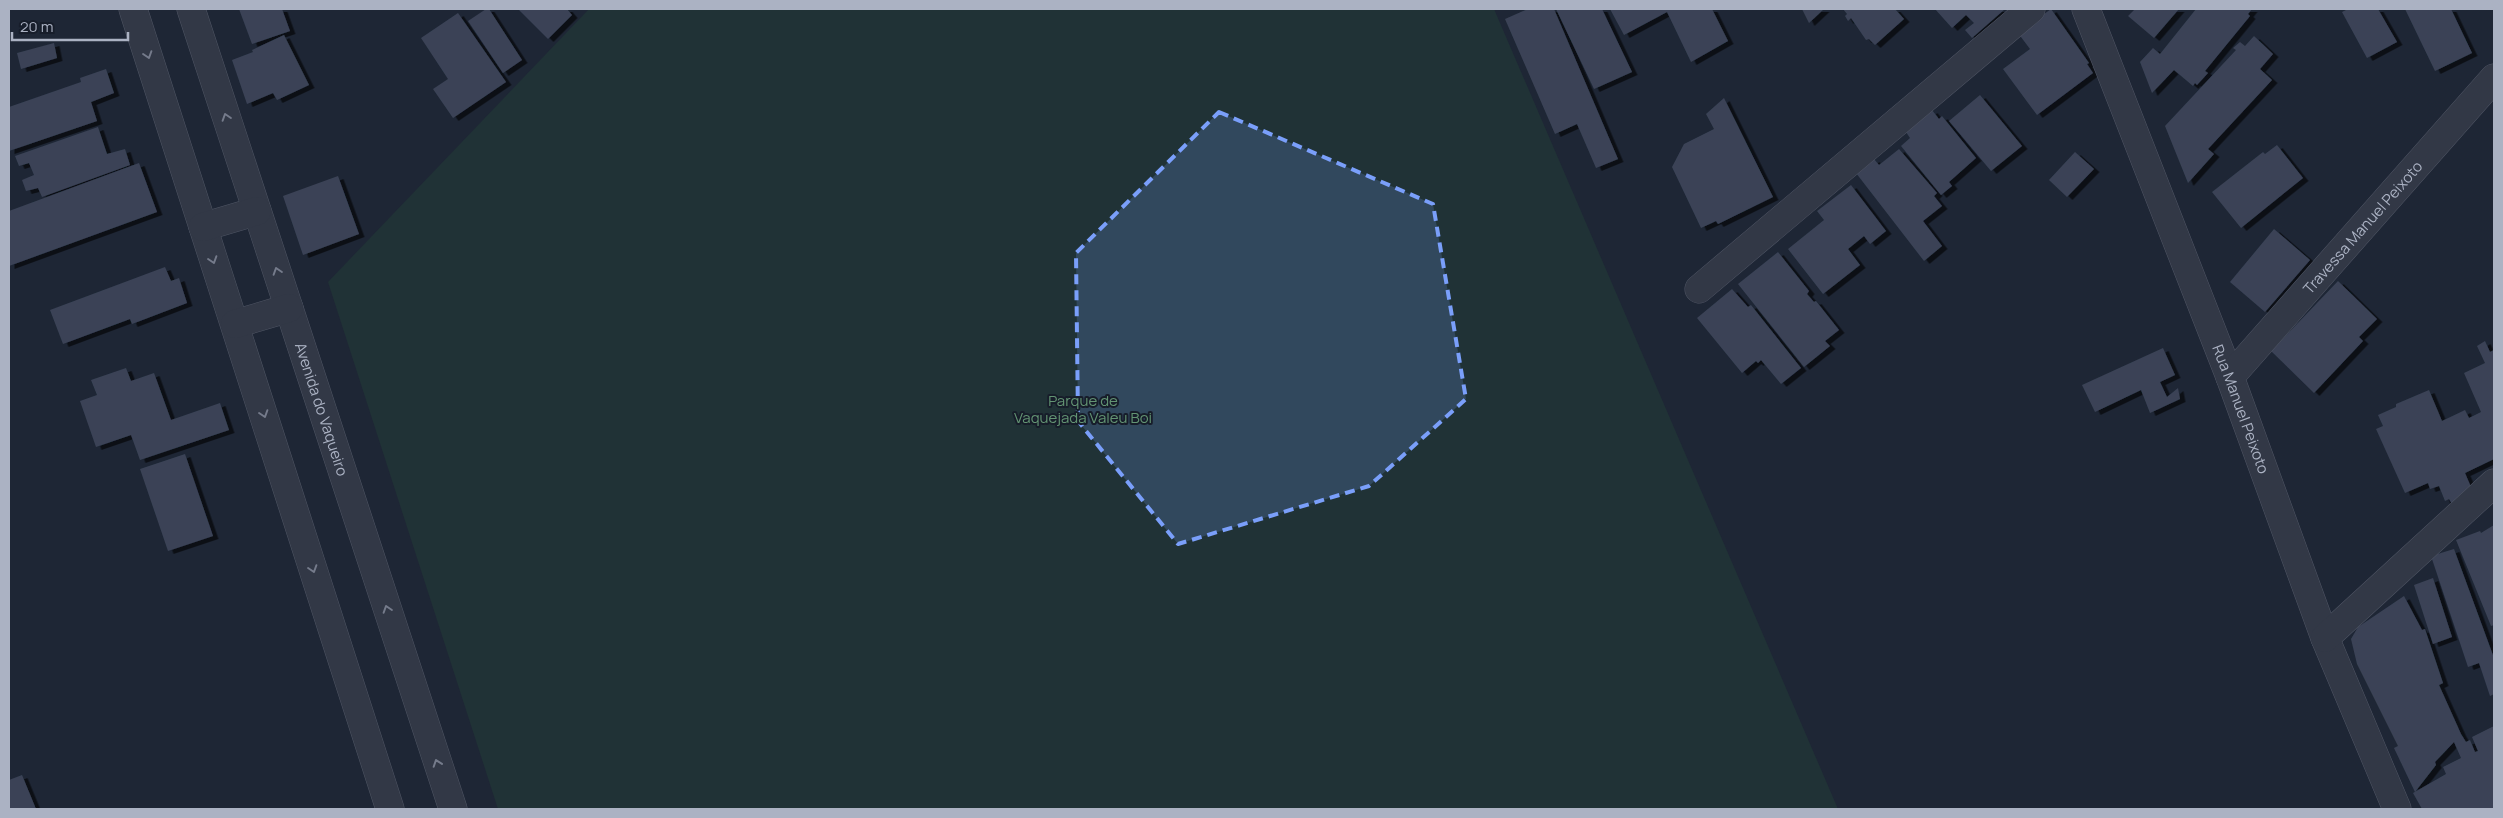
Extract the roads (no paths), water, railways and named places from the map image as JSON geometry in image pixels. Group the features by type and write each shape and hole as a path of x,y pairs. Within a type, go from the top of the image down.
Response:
{"street":[{"path":"133,9 236,324 390,809"},
{"name":"Avenida do Vaqueiro","path":"191,9 453,809"},
{"path":"1698,289 2031,9"},
{"name":"Rua Manuel Peixoto","path":"2086,9 2230,377 2325,638 2396,809"},
{"name":"Travessa Manuel Peixoto","path":"2230,377 2494,78"},
{"path":"203,227 258,211"},
{"path":"236,324 289,308"},
{"path":"2325,638 2494,483"}],"park label":[{"name":"Parque de Vaquejada Valeu Boi","path":"1083,408"}]}
